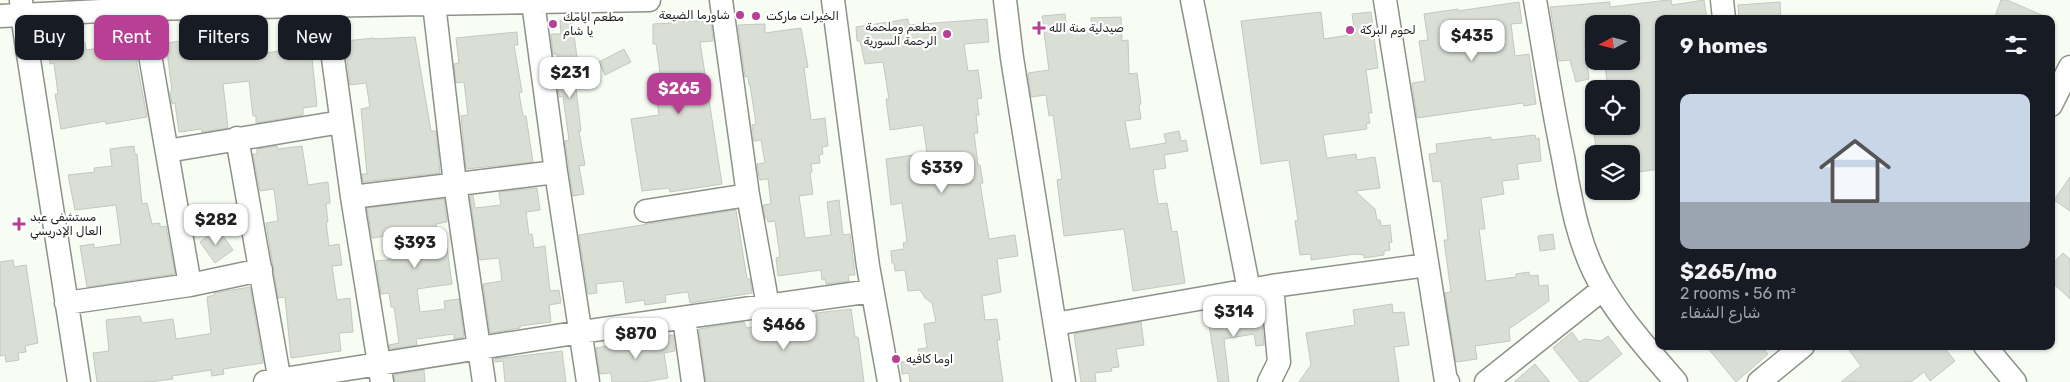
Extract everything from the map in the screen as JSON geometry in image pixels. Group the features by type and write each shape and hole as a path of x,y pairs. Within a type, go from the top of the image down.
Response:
{"street":[{"path":"79,382 14,10 326,7 386,3 434,4 649,0"},
{"path":"721,0 748,195 768,306"},
{"path":"833,0 872,291 889,382"},
{"path":"1005,0 1012,58 1064,382"},
{"path":"1192,0 1248,290"},
{"path":"1385,0 1446,381 1448,382"},
{"path":"1535,0 1575,220 1590,261 1603,289 1676,382"},
{"path":"1722,0 1724,15"},
{"path":"533,2 556,172 582,332 588,382"},
{"path":"434,4 455,184 484,382"},
{"path":"326,7 352,197 381,374"},
{"path":"142,9 190,284"},
{"path":"2055,98 2070,67"},
{"path":"167,151 341,122"},
{"path":"237,138 261,270 275,381 381,374 480,348 872,291"},
{"path":"352,197 556,172"},
{"path":"646,211 748,195"},
{"path":"1055,324 1272,286 1427,265"},
{"path":"66,303 190,284 261,270"},
{"path":"1269,382 1279,362 1272,286"},
{"path":"1486,382 1603,289"},
{"path":"684,318 693,382"},
{"path":"1760,382 1798,350"},
{"path":"1988,350 2015,382"}],"building":[{"path":"1671,0 1672,5 1704,0 1706,15 1655,15 1655,170 1640,172 1640,145 1596,145 1594,135 1640,135 1640,80 1607,80 1606,70 1640,70 1640,15 1585,15 1585,70 1588,70 1589,79 1576,82 1570,60 1559,61 1550,7 1610,2 1610,7"},
{"path":"2001,0 2007,0 2042,15 1995,15"},
{"path":"1519,2 1522,23 1511,24 1515,56 1529,54 1536,104 1524,106 1523,103 1417,118 1412,83 1425,81 1419,41 1428,40 1424,14"},
{"path":"1780,2 1781,15 1739,15 1738,5"},
{"path":"1321,12 1324,39 1355,34 1352,14 1371,12 1378,68 1366,70 1372,113 1368,113 1370,123 1366,124 1367,129 1323,135 1327,158 1356,154 1357,160 1375,157 1380,188 1355,191 1375,209 1377,220 1380,220 1381,226 1390,225 1392,242 1389,243 1390,250 1384,251 1384,255 1364,258 1364,255 1355,254 1311,260 1311,254 1300,255 1295,221 1298,220 1289,160 1261,164 1241,21"},
{"path":"1065,14 1067,31 1092,28 1091,18 1121,17 1122,41 1128,40 1129,74 1137,73 1141,104 1139,105 1141,119 1125,121 1130,149 1166,143 1164,134 1179,131 1181,141 1186,140 1188,151 1164,155 1166,168 1153,170 1158,204 1167,203 1172,232 1177,231 1185,283 1133,291 1124,229 1064,236 1057,180 1062,179 1053,115 1049,116 1046,95 1031,97 1028,73 1049,70 1042,16"},
{"path":"908,19 909,25 987,19 989,42 964,44 968,71 978,70 982,98 977,99 979,115 976,115 978,133 974,133 978,165 980,165 983,183 980,183 989,239 1015,235 1018,256 997,259 1001,292 982,296 985,320 997,319 1000,340 997,340 1003,382 910,382 909,373 902,374 901,362 920,360 918,349 927,348 924,324 936,322 932,303 925,298 920,290 908,291 905,270 895,271 894,263 892,263 891,251 904,249 903,243 907,242 902,203 891,205 886,159 927,153 923,125 890,130 886,99 889,99 883,62 865,64 860,41 857,41 856,27"},
{"path":"572,20 581,87 576,89 581,131 579,131 585,165 579,166 584,194 573,196 565,141 569,140 563,96 559,97 557,54 553,54 551,34 561,34 560,21"},
{"path":"673,21 711,21 713,41 700,42 722,184 670,192 669,188 642,191 631,119 659,115 654,80 661,79 656,44 653,44 653,24 673,23"},
{"path":"765,24 765,33 801,28 808,67 804,68 811,120 825,118 828,146 822,147 823,154 819,155 820,163 811,164 812,172 810,173 813,194 799,196 805,238 831,235 827,202 839,200 843,235 850,234 855,275 848,275 849,281 826,284 825,279 822,280 821,270 778,276 776,258 780,257 775,221 768,222 767,218 765,218 763,205 771,204 768,179 760,180 759,177 757,164 765,163 761,140 754,141 752,125 756,124 748,76 745,77 738,25"},
{"path":"517,32 518,45 514,45 522,92 519,93 523,116 526,116 533,162 466,169 461,116 468,115 464,82 456,83 454,64 459,63 456,38"},
{"path":"415,37 431,131 436,131 440,173 363,182 362,174 367,174 361,109 370,107 366,83 350,85 347,60 351,60 351,40"},
{"path":"179,41 179,60 268,60 268,52 278,51 278,60 312,60 317,106 303,108 303,115 256,123 256,116 253,116 249,81 223,84 228,128 202,132 201,129 179,132 175,103 172,104 170,92 172,91 168,60 169,43"},
{"path":"84,42 86,50 94,49 94,60 136,60 147,117 106,124 105,121 61,129 55,94 58,94 54,63 50,64 50,60 84,60"},
{"path":"624,49 631,62 605,75 599,62"},
{"path":"1535,135 1536,139 1539,138 1541,161 1517,164 1519,179 1502,181 1504,194 1481,198 1485,229 1479,229 1486,281 1516,277 1516,274 1529,272 1530,276 1538,275 1539,286 1548,285 1549,301 1509,329 1510,341 1475,346 1477,359 1456,362 1445,293 1451,292 1444,240 1448,240 1441,181 1433,182 1429,154 1437,153 1436,144 1491,137 1491,140"},
{"path":"134,146 135,155 137,154 142,204 147,203 152,224 160,223 160,227 166,226 175,274 87,287 80,246 94,244 94,248 121,244 116,205 75,210 68,175 95,172 94,168 112,166 110,149"},
{"path":"277,146 278,149 302,146 308,185 328,182 330,203 326,204 328,222 326,222 329,246 339,244 342,265 332,266 337,300 350,298 353,332 339,333 341,351 291,358 285,297 278,298 266,223 278,221 274,189 260,191 253,154 257,154 257,149"},
{"path":"2070,177 2070,211 2055,201"},
{"path":"537,188 540,210 526,212 529,235 532,234 534,248 545,246 550,291 559,290 561,303 549,305 551,322 520,326 520,328 490,333 483,284 502,281 499,258 479,260 470,196 473,195 475,208 501,205 499,192"},
{"path":"444,199 447,222 436,224 439,249 447,248 452,284 417,289 420,312 445,309 444,301 459,299 464,337 454,339 454,334 416,339 417,345 390,349 389,345 399,343 394,307 391,307 389,293 381,294 376,261 389,260 386,236 372,238 367,208"},
{"path":"736,210 747,279 750,279 752,293 690,303 688,292 665,295 666,302 645,305 644,300 626,303 623,281 596,284 597,293 588,294 579,235"},
{"path":"218,229 233,250 215,263 200,242"},
{"path":"1553,234 1555,249 1540,251 1538,236"},
{"path":"2063,253 2070,259 2070,299 2055,285 2055,261"},
{"path":"13,260 14,267 26,265 38,343 25,346 26,352 18,353 19,360 6,362 5,355 0,356 0,262"},
{"path":"250,287 263,363 223,369 224,374 212,376 211,370 172,376 173,379 149,382 97,382 93,353 109,351 106,320 140,316 142,323 173,319 176,339 208,334 211,333 207,297 214,295 214,293"},
{"path":"1260,303 1264,345 1256,346 1254,334 1224,339 1229,382 1218,382 1209,325 1252,319 1250,305"},
{"path":"1392,304 1393,313 1404,312 1409,345 1394,347 1399,382 1299,382 1311,365 1306,333 1355,325 1353,310"},
{"path":"851,309 855,337 858,337 864,382 706,382 699,329 744,322 747,328 816,318 816,313"},
{"path":"1141,322 1144,345 1116,349 1119,367 1111,368 1112,371 1095,373 1096,382 1081,382 1074,334"},
{"path":"1572,332 1579,342 1585,339 1601,341 1608,336 1622,354 1587,382 1580,382 1553,348"},
{"path":"673,335 675,351 664,353 668,378 643,382 612,382 611,373 600,374 596,348"},
{"path":"1709,350 1764,350 1768,354 1736,382"},
{"path":"1849,350 1946,350 1955,361 1930,381 1924,372 1911,382 1841,382 1861,366"},
{"path":"562,351 566,382 505,382 503,361 495,362 495,359"},
{"path":"1535,364 1550,382 1514,382"},
{"path":"424,370 425,382 395,382 394,375"}],"place":[{"name":"شاورما الضيعة","path":"740,15"},
{"name":"الخيرات ماركت","path":"756,16"},
{"name":"مطعم ايامك يا شام","path":"553,24"},
{"name":"صيدلية منة الله","path":"1039,28"},
{"name":"لحوم البركة","path":"1350,30"},
{"name":"مطعم وملحمة الرحمة السورية","path":"947,34"},
{"name":"مستشفى عبد العال الإدريسي","path":"19,224"},
{"name":"اوما كافيه","path":"896,359"}]}
